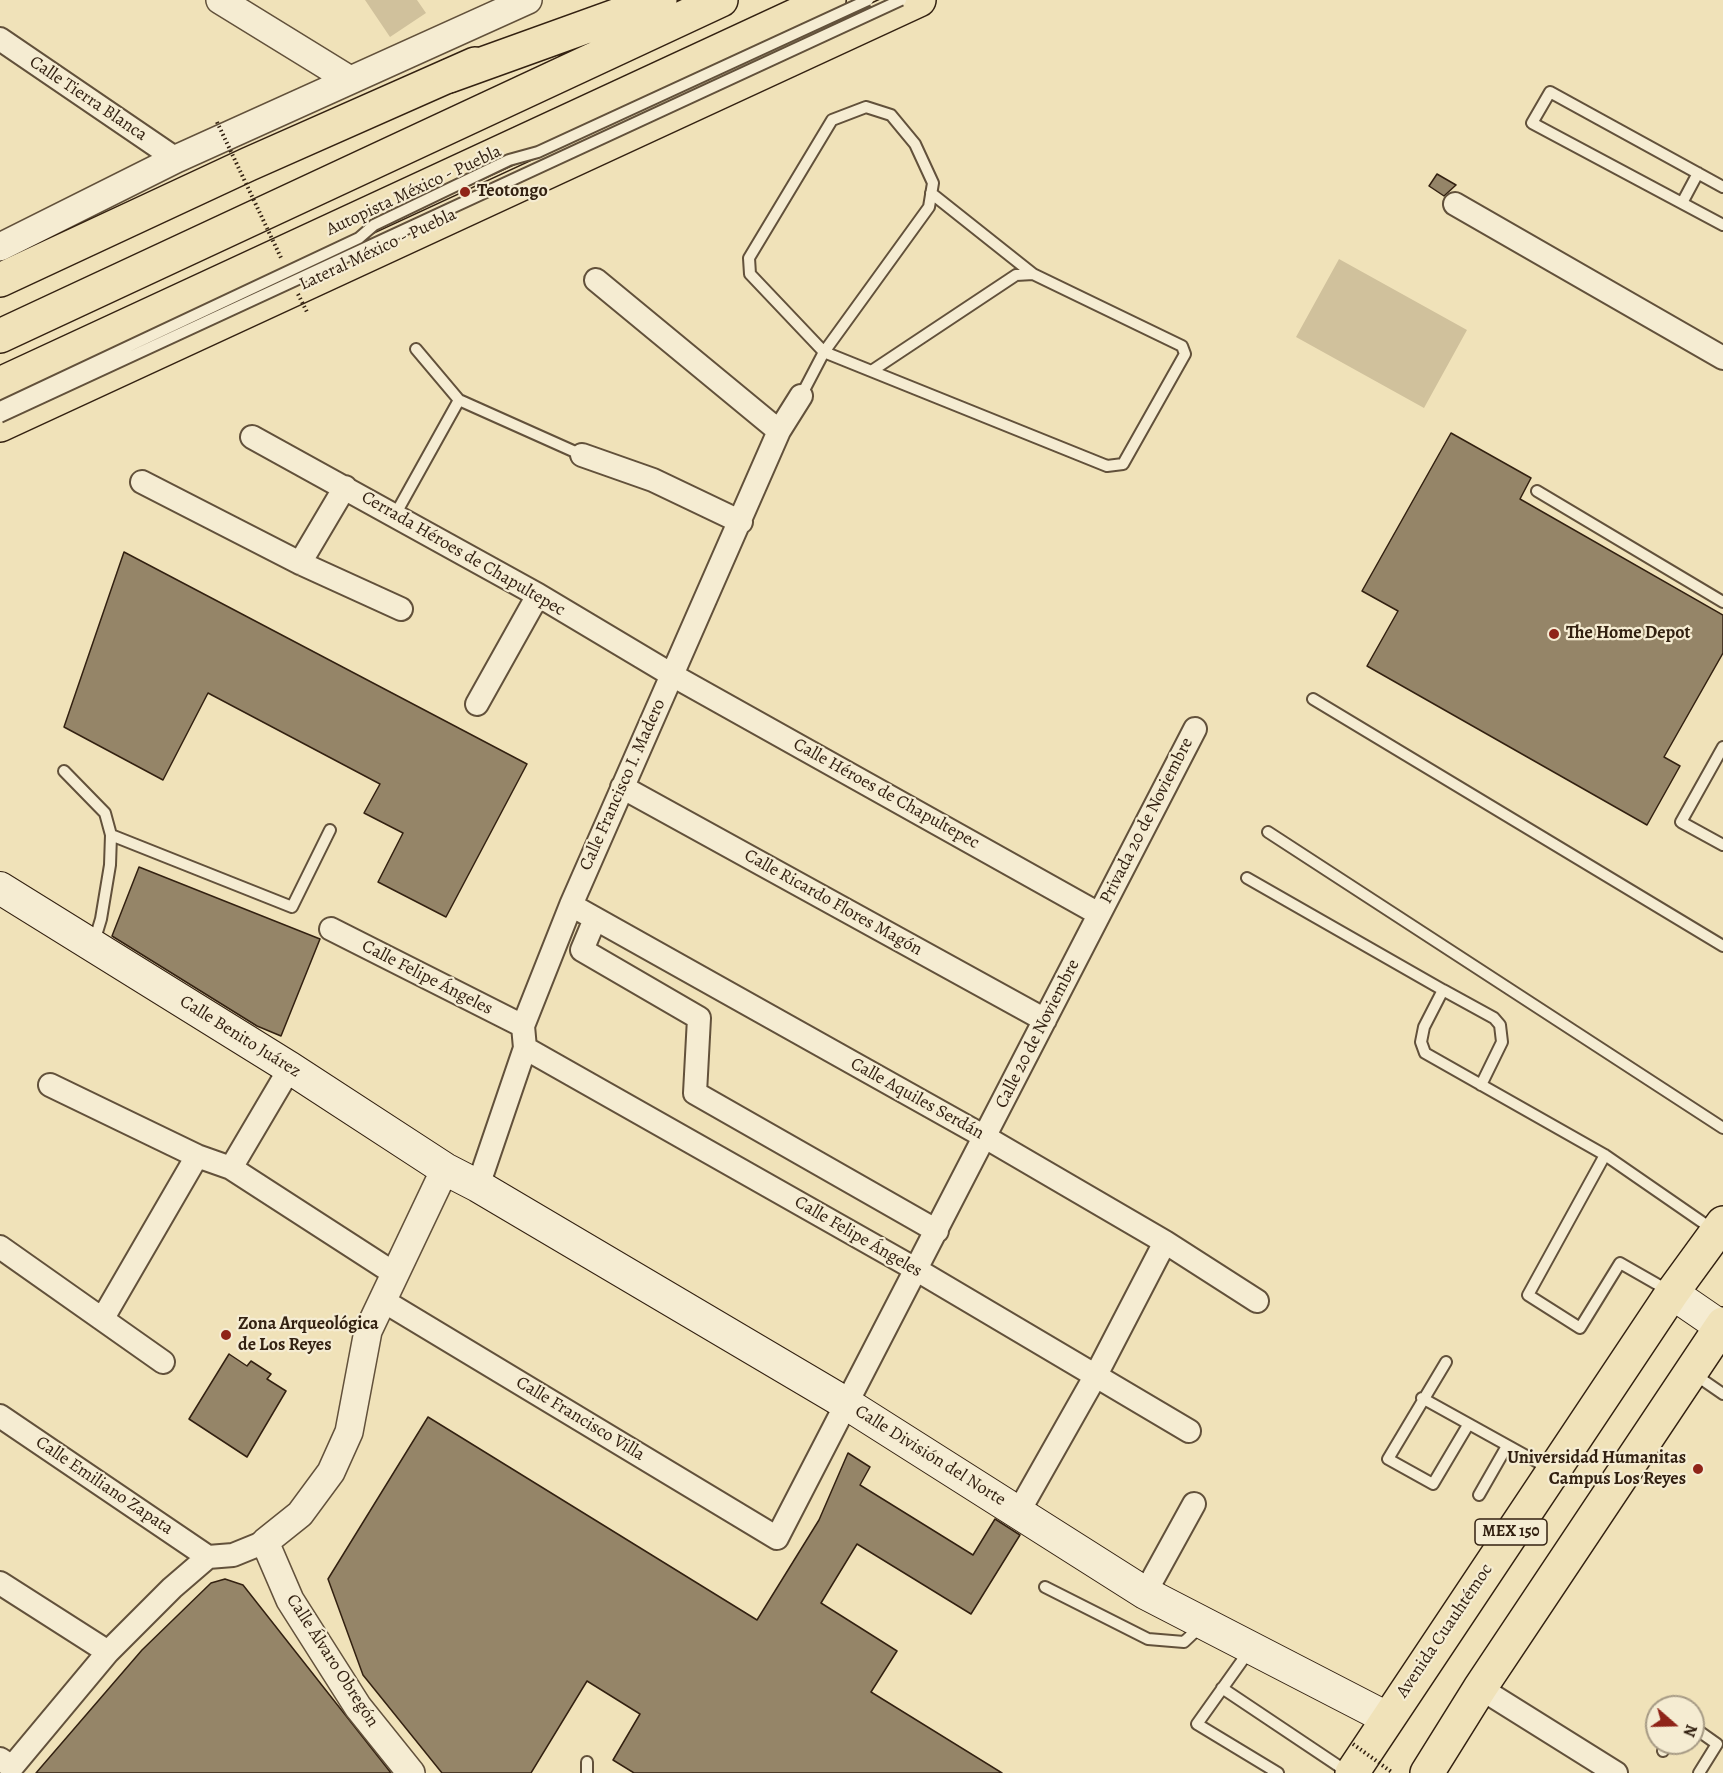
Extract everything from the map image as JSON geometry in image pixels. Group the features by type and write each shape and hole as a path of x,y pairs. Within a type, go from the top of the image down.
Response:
{"main road":[{"path":"0,280 249,164 450,76 613,0"},
{"path":"450,76 660,0"},
{"path":"0,336 722,0"},
{"name":"Autopista México - Puebla","path":"0,384 829,0"},
{"name":"Lateral México - Puebla","path":"0,425 920,0"},
{"name":"Calle Benito Juárez","path":"0,888 290,1068 445,1169 478,1186"},
{"name":"Calle División del Norte","path":"478,1186 848,1404 1145,1593 1387,1718"},
{"name":"Avenida Cuauhtémoc","path":"1351,1763 1387,1718 1672,1293 1720,1227"},
{"path":"1672,1293 1722,1326"},
{"name":"MEX 150","path":"1427,1773 1480,1688 1722,1326"}],"street":[{"path":"220,0 350,80"},
{"path":"0,247 176,159 528,0"},
{"name":"Calle Tierra Blanca","path":"0,39 176,159"},
{"path":"1455,204 1723,358"},
{"path":"596,280 779,431"},
{"name":"Calle Francisco I. Madero","path":"478,1186 524,1037 571,905 779,431 801,396"},
{"name":"Cerrada Héroes de Chapultepec","path":"252,437 538,595 672,675"},
{"path":"582,454 653,480 741,522"},
{"path":"142,482 300,563 401,609"},
{"path":"300,563 345,487"},
{"path":"477,704 538,595"},
{"name":"Calle Héroes de Chapultepec","path":"672,675 1100,914"},
{"name":"Privada 20 de Noviembre","path":"1100,914 1195,729"},
{"name":"Calle Ricardo Flores Magón","path":"622,787 1045,1020"},
{"name":"Calle Aquiles Serdán","path":"571,905 985,1137 1165,1242 1257,1301"},
{"name":"Calle 20 de Noviembre","path":"777,1538 1100,914"},
{"path":"595,919 582,950 699,1018 695,1093 937,1231"},
{"name":"Calle Felipe Ángeles","path":"330,929 524,1037 1189,1431"},
{"path":"231,1168 290,1068"},
{"path":"50,1085 197,1156 231,1168 395,1275"},
{"path":"103,1318 197,1156"},
{"path":"6,1763 108,1652 172,1588 208,1557 233,1555 265,1542 300,1514 331,1472 349,1432 368,1331 445,1169"},
{"path":"1019,1511 1096,1375 1165,1242"},
{"path":"0,1247 164,1362"},
{"name":"Calle Francisco Villa","path":"382,1300 777,1538"},
{"name":"Calle Emiliano Zapata","path":"0,1416 208,1557"},
{"path":"1145,1593 1194,1504"},
{"name":"Calle Álvaro Obregón","path":"265,1542 290,1600 358,1707 411,1773"},
{"path":"0,1583 108,1652"},
{"path":"1480,1688 1616,1773"}],"lane":[{"path":"0,407 348,243 374,225 509,160 538,152 868,0"},
{"path":"0,417 901,0"},
{"path":"1723,187 1550,92 1532,123 1723,225"},
{"path":"801,396 824,352 929,207 931,194 933,183 915,144 891,115 866,107 832,120 749,258 750,274 824,352 1107,465 1123,464 1185,354 1182,346 1033,274 931,194"},
{"path":"1682,203 1698,173"},
{"path":"873,370 1016,275 1033,274"},
{"path":"416,349 459,400 582,454"},
{"path":"395,515 459,400"},
{"path":"1537,491 1723,602"},
{"path":"1313,699 1723,946"},
{"path":"1723,747 1681,822 1723,845"},
{"path":"64,771 105,813 111,836 110,865 101,919 93,945"},
{"path":"111,836 292,907 330,830"},
{"path":"1268,832 1723,1128"},
{"path":"1247,878 1494,1018 1500,1025 1502,1042 1481,1085"},
{"path":"1443,990 1424,1028 1421,1042 1425,1053 1605,1155 1720,1227"},
{"path":"1605,1155 1528,1295 1580,1328 1620,1263 1672,1293"},
{"path":"1446,1362 1422,1398 1388,1459 1433,1484 1468,1425"},
{"path":"1692,1372 1723,1394"},
{"path":"1422,1398 1552,1471"},
{"path":"1479,1495 1507,1446"},
{"path":"1045,1587 1148,1639 1184,1642 1198,1631 1203,1623"},
{"path":"1251,1648 1197,1724 1278,1773"},
{"path":"1222,1688 1351,1763"},
{"path":"1699,1773 1718,1744 1705,1736"}],"path":[{"path":"217,122 287,270"},
{"path":"297,291 307,312"},
{"path":"1351,1763 1394,1773"}],"shaded area":[{"path":"365,0 417,0 426,13 390,37"},
{"path":"1339,259 1467,330 1424,408 1296,337"}],"building":[{"path":"1437,174 1456,185 1444,196 1429,186"},
{"name":"The Home Depot","path":"1451,433 1531,478 1520,499 1723,615 1723,653 1664,757 1680,766 1647,825 1367,666 1398,611 1362,591"},
{"path":"124,552 527,764 446,917 378,882 403,833 364,813 380,784 208,693 163,780 64,727"},
{"path":"139,867 320,939 281,1036 257,1026 112,936"},
{"path":"229,1354 247,1366 251,1361 271,1374 267,1379 286,1391 247,1457 189,1419"},
{"path":"428,1417 757,1620 819,1520 848,1453 870,1467 860,1485 973,1555 995,1519 1020,1535 971,1614 857,1544 821,1603 897,1651 871,1692 1002,1773 634,1773 613,1760 640,1714 587,1681 531,1773 442,1773 363,1675 328,1579"},
{"path":"225,1579 243,1585 391,1773 36,1773 142,1650 211,1583"}],"place":[{"name":"Teotongo","path":"465,192"},
{"name":"The Home Depot","path":"1554,634"},
{"name":"Zona Arqueológica de Los Reyes","path":"226,1335"},
{"name":"Universidad Humanitas Campus Los Reyes","path":"1698,1469"}]}
